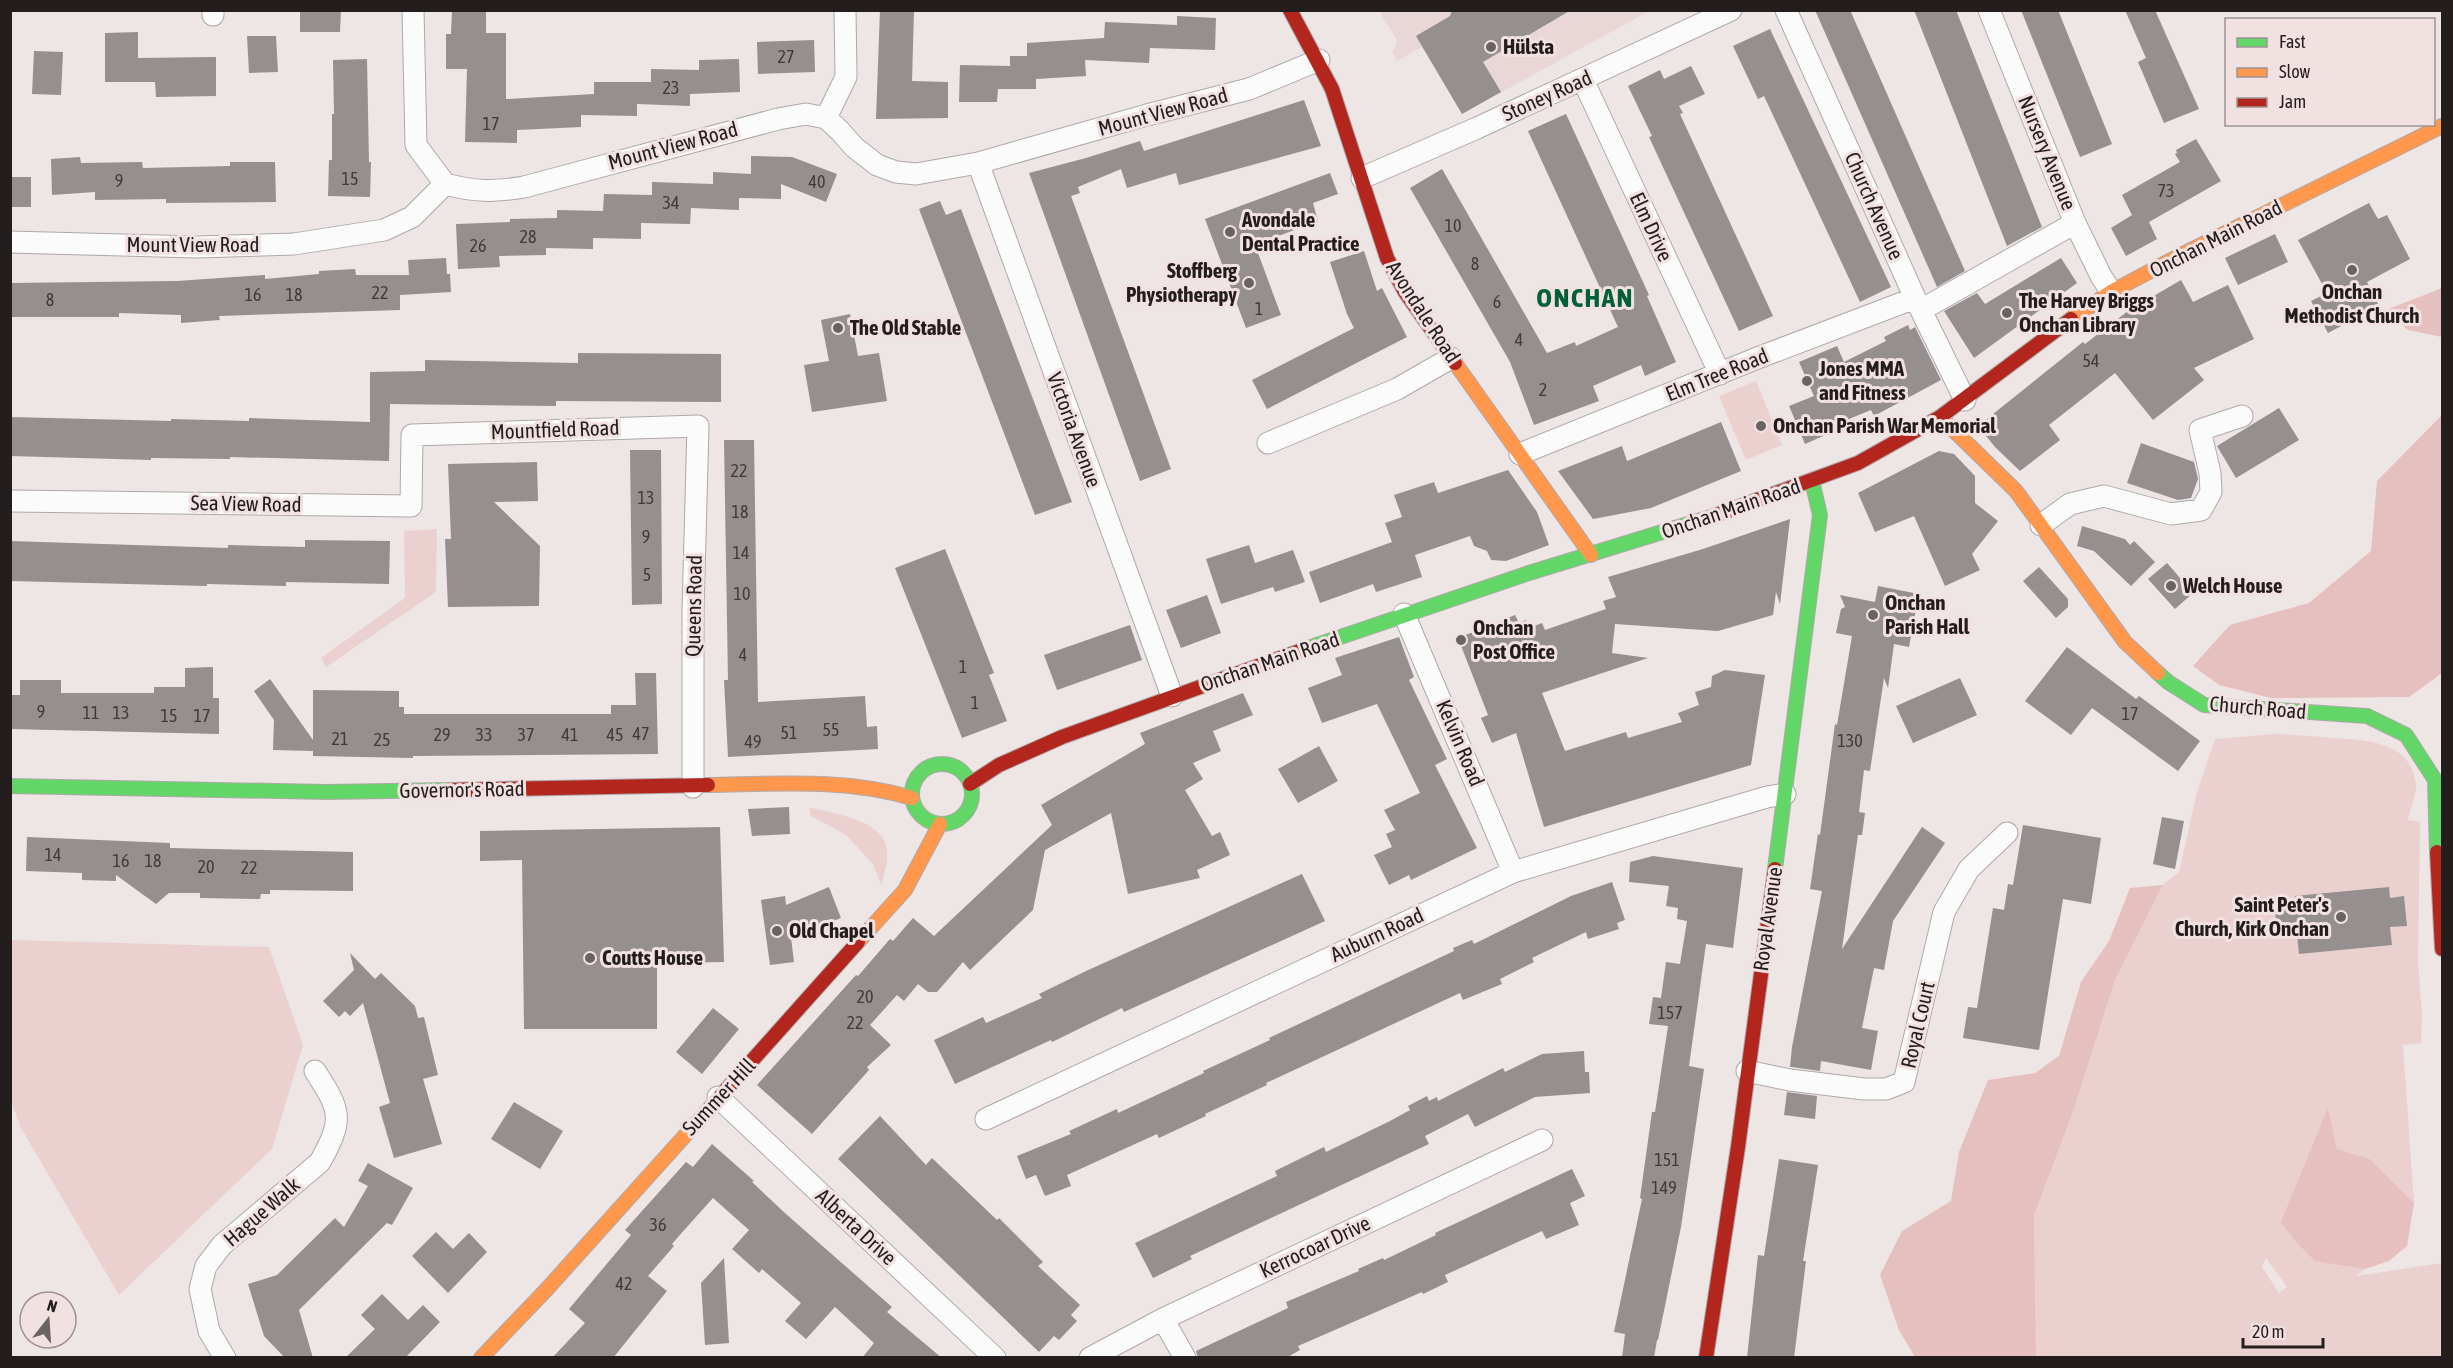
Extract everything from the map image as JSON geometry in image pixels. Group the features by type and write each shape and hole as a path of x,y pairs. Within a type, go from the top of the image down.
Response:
{"main road":[{"name":"Avondale Road","path":"1290,10 1319,60 1342,116 1374,223 1387,258 1406,292 1451,358 1591,555"},
{"name":"Onchan Main Road","path":"970,784 999,765 1062,737 1172,696 1404,614 1641,540 1858,463 1940,417 2048,335 2111,292 2442,126"},
{"name":"Church Road","path":"1940,417 2016,491 2125,642 2168,682 2204,705 2367,716 2406,735 2435,780 2438,896 2442,949"},
{"name":"Royal Avenue","path":"1706,1358 1806,646 1820,515 1812,481"},
{"path":"940,764 958,769 970,784 972,794 966,812 958,819 940,824 921,816 912,798 916,779 922,772 940,764"},
{"name":"Governor's Road","path":"10,786 327,792 819,783 889,791 912,798"},
{"name":"Summer Hill","path":"481,1358 548,1289 905,890 940,824"}],"street":[{"path":"413,10 416,145 445,184"},
{"path":"826,118 846,77 845,10"},
{"name":"Stoney Road","path":"1362,178 1583,80 1731,10"},
{"name":"Church Avenue","path":"1786,10 1918,304 1965,400"},
{"name":"Nursery Avenue","path":"1989,10 2075,223 2111,292"},
{"name":"Mount View Road","path":"10,242 197,247 294,244 384,230 412,217 445,184 470,191 495,192 524,187 778,119 806,114 826,118 854,147 877,165 896,172 916,174 978,163 1249,89 1319,60"},
{"name":"Elm Drive","path":"1583,80 1720,374"},
{"name":"Victoria Avenue","path":"978,163 1172,696"},
{"name":"Elm Tree Road","path":"1520,454 1720,374 1918,304 2075,223"},
{"path":"1268,442 1397,389 1451,358"},
{"path":"2041,525 2070,504 2104,496 2171,514 2201,510 2211,492 2210,473 2200,430 2242,416"},
{"name":"Mountfield Road","path":"412,435 698,426"},
{"name":"Queens Road","path":"693,787 693,612 698,426"},
{"name":"Sea View Road","path":"10,501 411,506 412,435"},
{"name":"Kelvin Road","path":"1404,614 1513,872"},
{"name":"Auburn Road","path":"986,1119 1513,872 1767,797 1785,794"},
{"name":"Royal Court","path":"1748,1071 1790,1080 1864,1089 1886,1089 1904,1082 1944,912 1970,868 2007,833"},
{"name":"Hague Walk","path":"225,1358 209,1331 200,1289 206,1266 222,1245 320,1162 330,1145 337,1114 334,1100 315,1071"},
{"name":"Alberta Drive","path":"718,1097 994,1358"},
{"name":"Kerrocoar Drive","path":"1090,1358 1163,1319 1542,1140"},
{"path":"1163,1319 1185,1358"}],"shaded area":[{"path":"1379,11 1649,11 1462,114 1422,47 1397,61 1392,52 1397,40"},
{"path":"2442,288 2442,337 2408,330 2386,310"},
{"path":"1756,381 1782,445 1746,460 1719,396"},
{"path":"2442,415 2442,673 2409,697 2271,698 2219,685 2193,666 2230,625 2309,603 2371,551 2377,481"},
{"path":"437,529 436,592 326,667 321,658 405,598 404,531"},
{"path":"2275,734 2358,740 2384,745 2396,751 2412,769 2416,788 2408,820 2420,822 2418,961 2422,1015 2421,1043 2403,1045 2414,1203 2370,1159 2337,1149 2328,1110 2315,1260 2365,1269 2356,1276 2442,1263 2442,1357 2036,1357 2034,1217 2073,1112 2115,980 2163,885 2179,872 2197,792 2215,739","holes":["2266,1258 2287,1287 2279,1293 2262,1267"]},
{"path":"809,808 845,816 870,826 878,832 887,848 881,885 873,864 846,835 811,816"},
{"path":"2163,885 2115,980 2073,1112 2034,1216 2036,1357 1915,1357 1899,1330 1880,1275 1902,1231 1951,1201 1959,1152 1988,1080 2035,1073 2059,1056 2081,982 2109,941 2130,888"},
{"path":"11,940 269,947 303,1045 272,1149 119,1295 21,1128 11,1101"},
{"path":"2328,1108 2337,1149 2370,1159 2414,1203 2407,1246 2389,1261 2365,1269 2315,1261 2296,1242 2281,1222"}],"building":[{"path":"300,10 341,10 340,32 300,32"},
{"path":"452,10 486,10 486,33 506,33 506,99 594,94 594,82 651,82 651,69 699,70 699,60 739,59 740,92 690,94 690,106 637,104 637,116 581,115 581,127 517,130 517,143 465,142 467,69 446,69 446,34 451,34"},
{"path":"880,10 914,10 912,81 948,82 948,118 876,119"},
{"path":"1452,10 1571,10 1483,62 1501,92 1462,114 1416,36 1450,16"},
{"path":"1815,10 1850,10 1965,271 1937,287"},
{"path":"1914,10 1956,10 2042,227 2007,246"},
{"path":"2021,10 2058,10 2112,144 2080,157"},
{"path":"2125,10 2155,10 2199,109 2164,123 2138,62 2146,58"},
{"path":"1177,16 1216,18 1215,50 1150,48 1149,63 1085,60 1086,76 1036,79 1036,89 998,89 997,102 959,102 960,65 1010,66 1010,56 1027,56 1027,43 1104,38 1105,22 1177,25"},
{"path":"1770,29 1891,287 1860,302 1764,96 1758,99 1733,46"},
{"path":"138,32 138,58 216,57 216,96 156,97 155,82 105,82 105,33"},
{"path":"247,36 276,36 278,72 249,73"},
{"path":"814,40 815,72 758,74 757,42"},
{"path":"34,51 63,52 61,95 32,94"},
{"path":"367,59 370,197 328,196 329,160 332,160 332,114 334,114 333,60"},
{"path":"1691,66 1705,94 1679,106 1683,113 1680,114 1773,316 1739,331 1649,137 1652,136 1628,86 1660,70 1664,79"},
{"path":"1304,100 1321,146 1179,185 1176,173 1127,188 1121,169 1078,187 1080,193 1071,196 1171,469 1140,481 1029,173 1140,141 1144,151"},
{"path":"1566,114 1649,295 1647,296 1676,362 1645,376 1641,365 1593,386 1599,401 1534,425 1510,362 1410,188 1442,169 1547,353 1575,342 1576,346 1618,327 1528,131"},
{"path":"2196,139 2221,181 2149,222 2157,239 2126,256 2111,228 2132,215 2122,195 2180,162 2175,154 2176,150"},
{"path":"751,156 792,157 837,174 826,202 781,184 781,199 739,198 739,210 691,208 690,224 641,223 641,239 593,238 593,249 546,248 546,255 499,256 500,267 458,269 456,224 557,218 557,210 603,211 604,194 652,195 652,182 713,184 713,172 751,174"},
{"path":"80,157 81,163 142,162 143,168 230,166 230,162 275,162 276,202 166,203 166,199 95,200 95,192 52,195 51,159"},
{"path":"1330,173 1338,194 1313,203 1318,221 1255,245 1281,315 1246,328 1205,219"},
{"path":"10,177 31,177 31,207 10,207"},
{"path":"940,201 946,215 961,209 1072,502 1035,515 919,209"},
{"name":"Onchan Methodist Church","path":"2369,203 2378,219 2387,215 2410,259 2367,282 2379,306 2328,333 2311,301 2327,293 2298,240"},
{"path":"2275,234 2288,262 2238,285 2225,258"},
{"path":"1364,251 1377,291 1382,288 1407,337 1267,409 1252,380 1354,328 1330,262"},
{"path":"446,258 451,292 400,295 400,310 219,316 220,320 181,323 181,315 119,313 119,317 10,317 10,283 177,281 265,275 265,279 319,274 319,271 355,269 356,275 409,275 408,260"},
{"path":"2061,258 2077,283 1974,358 1944,311 1977,293 1985,304"},
{"path":"2181,280 2193,302 2228,285 2254,339 2194,368 2204,380 2153,420 2115,373 2049,425 2060,440 2020,471 1995,447 1978,426 2083,342 2085,344 2128,311"},
{"path":"850,314 858,356 879,353 887,401 812,412 804,365 829,361 821,320"},
{"path":"1908,325 1910,330 1915,327 1941,380 1874,416 1871,410 1827,428 1830,433 1805,444 1789,406 1814,396 1799,362 1837,346 1844,362 1886,341 1884,337"},
{"path":"578,353 721,354 721,402 556,401 556,406 390,404 389,461 230,457 230,459 151,458 151,460 10,456 10,417 171,421 171,419 249,421 249,418 370,422 370,372 425,371 425,360 578,363"},
{"path":"2279,408 2299,440 2236,478 2217,446"},
{"path":"1721,422 1741,471 1651,508 1593,519 1558,471 1622,446 1627,461"},
{"path":"724,440 754,440 758,702 865,696 867,727 877,726 878,749 728,757 724,680 728,680"},
{"path":"2141,443 2194,462 2198,479 2191,498 2178,500 2127,483"},
{"path":"630,450 661,450 662,604 632,605"},
{"path":"1939,451 1954,454 1975,476 1975,503 1998,521 1972,554 1980,570 1945,586 1914,516 1875,532 1858,493"},
{"path":"537,462 538,501 494,502 540,546 539,606 448,607 445,539 451,539 448,464"},
{"path":"1508,470 1537,512 1549,545 1506,561 1491,560 1487,551 1474,546 1470,536 1415,555 1422,577 1376,592 1373,584 1320,603 1309,572 1392,542 1385,523 1402,517 1394,495 1434,482 1438,493"},
{"path":"1790,519 1780,604 1776,592 1773,615 1718,631 1615,624 1612,653 1648,658 1542,693 1565,751 1626,732 1628,738 1682,722 1678,713 1699,705 1695,692 1711,687 1712,676 1725,670 1765,675 1751,765 1544,827 1516,733 1492,743 1481,718 1488,715 1458,638 1515,615 1519,623 1526,620 1529,628 1542,623 1545,630 1606,609 1603,601 1616,597 1608,577 1703,549"},
{"path":"2082,526 2125,539 2130,545 2134,541 2155,562 2131,586 2094,551 2077,546"},
{"path":"305,540 390,541 389,584 286,582 286,586 207,584 207,586 10,581 10,541 228,548 228,545 305,547"},
{"path":"1249,545 1255,563 1293,550 1305,582 1275,592 1273,587 1221,604 1206,559"},
{"path":"945,549 994,673 989,675 1007,721 962,738 895,568"},
{"name":"Welch House","path":"2167,563 2193,593 2175,609 2148,579"},
{"path":"2039,567 2068,599 2068,607 2056,618 2023,581"},
{"path":"1878,586 1919,594 1909,647 1894,644 1888,688 1884,678 1870,771 1864,770 1859,812 1865,813 1862,835 1858,835 1842,949 1922,827 1945,843 1893,921 1884,970 1874,968 1862,1028 1878,1031 1871,1070 1821,1061 1820,1071 1790,1067 1822,891 1810,889 1835,724 1837,725 1852,636 1836,633 1841,609 1845,607 1840,595 1875,602"},
{"path":"1207,595 1221,633 1181,648 1166,610"},
{"path":"1130,625 1142,660 1057,690 1044,655"},
{"path":"1399,637 1414,677 1409,680 1447,759 1435,765 1477,848 1411,880 1409,875 1389,885 1374,855 1392,847 1386,834 1395,830 1384,810 1420,793 1377,704 1322,723 1308,688 1342,675 1335,658"},
{"path":"2067,647 2136,699 2139,696 2200,741 2178,771 2092,708 2071,735 2025,701"},
{"path":"213,667 213,698 219,698 219,734 10,729 10,695 20,695 20,680 61,680 61,693 154,693 154,687 185,687 185,668"},
{"path":"635,673 656,673 658,754 413,756 413,758 313,756 313,751 273,750 274,720 254,691 270,679 313,740 313,690 399,691 399,707 404,707 404,714 611,714 611,705 636,705"},
{"path":"1960,678 1977,715 1913,743 1896,706"},
{"path":"1243,693 1253,715 1213,731 1221,751 1193,763 1203,779 1185,790 1212,836 1220,832 1230,855 1197,870 1200,878 1128,894 1111,813 1045,850 1033,910 970,970 963,962 937,992 928,992 918,984 904,1001 897,995 870,1025 891,1045 867,1067 869,1070 812,1134 757,1085 856,975 858,976 890,939 893,941 913,918 934,936 1052,825 1041,805 1145,744 1140,733"},
{"path":"1319,746 1338,781 1298,803 1278,769"},
{"path":"789,807 790,834 752,836 748,809"},
{"path":"2162,817 2184,821 2175,869 2153,864"},
{"path":"2023,825 2101,838 2091,904 2063,899 2039,1050 1963,1038 1968,1007 1977,1008 1993,908 2004,910 2008,884 2013,885"},
{"path":"720,827 724,962 657,963 657,1029 524,1029 522,860 480,861 480,831"},
{"path":"27,837 170,843 170,848 353,852 353,891 270,890 270,894 261,894 260,899 200,898 200,893 169,893 156,904 116,875 116,881 82,880 82,873 26,871"},
{"path":"1653,856 1743,868 1733,948 1706,944 1689,1066 1704,1069 1681,1227 1654,1358 1622,1358 1625,1334 1614,1332 1642,1199 1640,1198 1652,1112 1655,1112 1668,1026 1649,1024 1653,997 1661,998 1666,962 1680,964 1687,921 1677,919 1678,908 1666,906 1669,886 1629,882 1630,862"},
{"path":"1302,874 1325,921 1124,1012 1122,1008 1052,1042 1051,1040 955,1084 934,1040 983,1017 986,1023 1042,998 1039,994 1086,971"},
{"path":"1612,882 1625,920 1617,923 1619,929 1588,939 1586,932 1532,958 1534,962 1500,979 1502,984 1463,1000 1460,993 1266,1083 1267,1085 1159,1138 1157,1134 1067,1175 1071,1186 1045,1196 1036,1175 1026,1179 1017,1156 1071,1134 1069,1131 1117,1109 1118,1113 1204,1073 1203,1071 1270,1040 1269,1038 1454,951 1453,948 1472,940 1474,944 1571,896"},
{"path":"829,887 841,918 791,938 794,962 770,965 761,900 785,896 786,905"},
{"name":"Saint Peter's Church, Kirk Onchan","path":"2389,887 2390,898 2404,896 2407,926 2390,927 2392,945 2299,954 2297,935 2278,937 2275,911 2296,909 2295,896"},
{"path":"350,953 375,979 381,973 415,1006 418,1018 424,1017 438,1075 423,1079 442,1144 394,1158 379,1107 390,1103 363,1003 350,1016 345,1011 339,1017 323,1001 354,970"},
{"path":"713,1008 739,1029 702,1074 676,1052"},
{"path":"1584,1051 1585,1072 1589,1072 1590,1093 1535,1097 1475,1127 1468,1114 1425,1136 1429,1144 1190,1256 1192,1259 1153,1278 1135,1243 1277,1176 1275,1171 1324,1147 1326,1152 1390,1121 1410,1110 1408,1106 1427,1096 1429,1101 1437,1097 1438,1101 1503,1068 1505,1072 1542,1054"},
{"path":"1787,1092 1817,1096 1815,1119 1784,1115"},
{"path":"514,1102 563,1131 540,1169 491,1139"},
{"path":"880,1116 926,1165 932,1158 997,1220 999,1218 1043,1262 1038,1266 1080,1305 1071,1315 1077,1321 1059,1340 1054,1336 1039,1352 838,1159"},
{"path":"712,1144 754,1181 752,1182 786,1214 892,1307 887,1312 942,1358 862,1358 874,1343 835,1307 806,1339 785,1321 801,1303 762,1269 759,1273 732,1249 749,1230 713,1198 672,1244 674,1246 648,1276 667,1291 613,1358 552,1358 585,1323 569,1309 631,1235 625,1230 686,1162 693,1167"},
{"path":"1779,1159 1818,1165 1803,1261 1806,1261 1794,1358 1747,1358 1758,1255 1764,1256"},
{"path":"368,1163 413,1188 392,1225 387,1223 299,1310 313,1358 285,1358 264,1336 248,1284 277,1275 335,1218 344,1227 368,1186 358,1181"},
{"path":"1572,1169 1585,1196 1570,1203 1579,1225 1546,1239 1542,1231 1445,1275 1448,1282 1298,1346 1300,1350 1286,1358 1198,1358 1196,1351 1288,1308 1286,1302 1359,1271 1358,1269 1383,1258 1384,1260 1436,1235 1435,1233"},
{"path":"436,1232 453,1249 469,1233 487,1252 448,1293 412,1256"},
{"path":"724,1258 729,1343 705,1345 701,1283"},
{"path":"382,1294 408,1320 423,1305 440,1322 405,1358 345,1358 375,1329 361,1315"}],"traffic: fast":[{"path":"1775,869 1820,515 1812,481"},
{"path":"1308,648 1529,573 1708,518"},
{"path":"2158,673 2204,705 2367,716 2406,735 2435,780 2437,852"},
{"path":"942,764 963,773 972,794 963,815 942,824 921,815 912,794 921,773 942,764"},
{"path":"10,786 327,792 450,790"}],"traffic: slow":[{"path":"2071,319 2111,292 2177,257 2442,126"},
{"path":"1455,363 1591,555"},
{"path":"1940,417 2016,491 2125,642 2158,673"},
{"path":"708,785 785,783 836,785 862,787 912,798"},
{"path":"858,942 905,890 940,824"},
{"path":"481,1358 547,1289 699,1120"}],"traffic: jam":[{"path":"1290,10 1332,89 1387,258 1405,292 1455,363"},
{"path":"1708,518 1858,463 1940,417 2071,319"},
{"path":"970,784 999,765 1062,737 1308,648"},
{"path":"450,790 708,785"},
{"path":"2437,852 2442,949"},
{"path":"1706,1358 1738,1147 1775,869"},
{"path":"699,1120 858,942"}],"place":[{"name":"Hülsta","path":"1491,47"},
{"name":"Avondale Dental Practice","path":"1230,232"},
{"name":"Onchan Methodist Church","path":"2352,270"},
{"name":"Stoffberg Physiotherapy","path":"1249,283"},
{"name":"The Harvey Briggs Onchan Library","path":"2007,313"},
{"name":"The Old Stable","path":"838,328"},
{"name":"Jones MMA and Fitness","path":"1807,381"},
{"name":"Onchan Parish War Memorial","path":"1761,426"},
{"name":"Welch House","path":"2171,586"},
{"name":"Onchan Parish Hall","path":"1873,615"},
{"name":"Onchan Post Office","path":"1461,640"},
{"name":"Saint Peter's Church, Kirk Onchan","path":"2341,917"},
{"name":"Old Chapel","path":"777,931"},
{"name":"Coutts House","path":"590,958"}],"district":[{"name":"ONCHAN","path":"1585,298"}]}
